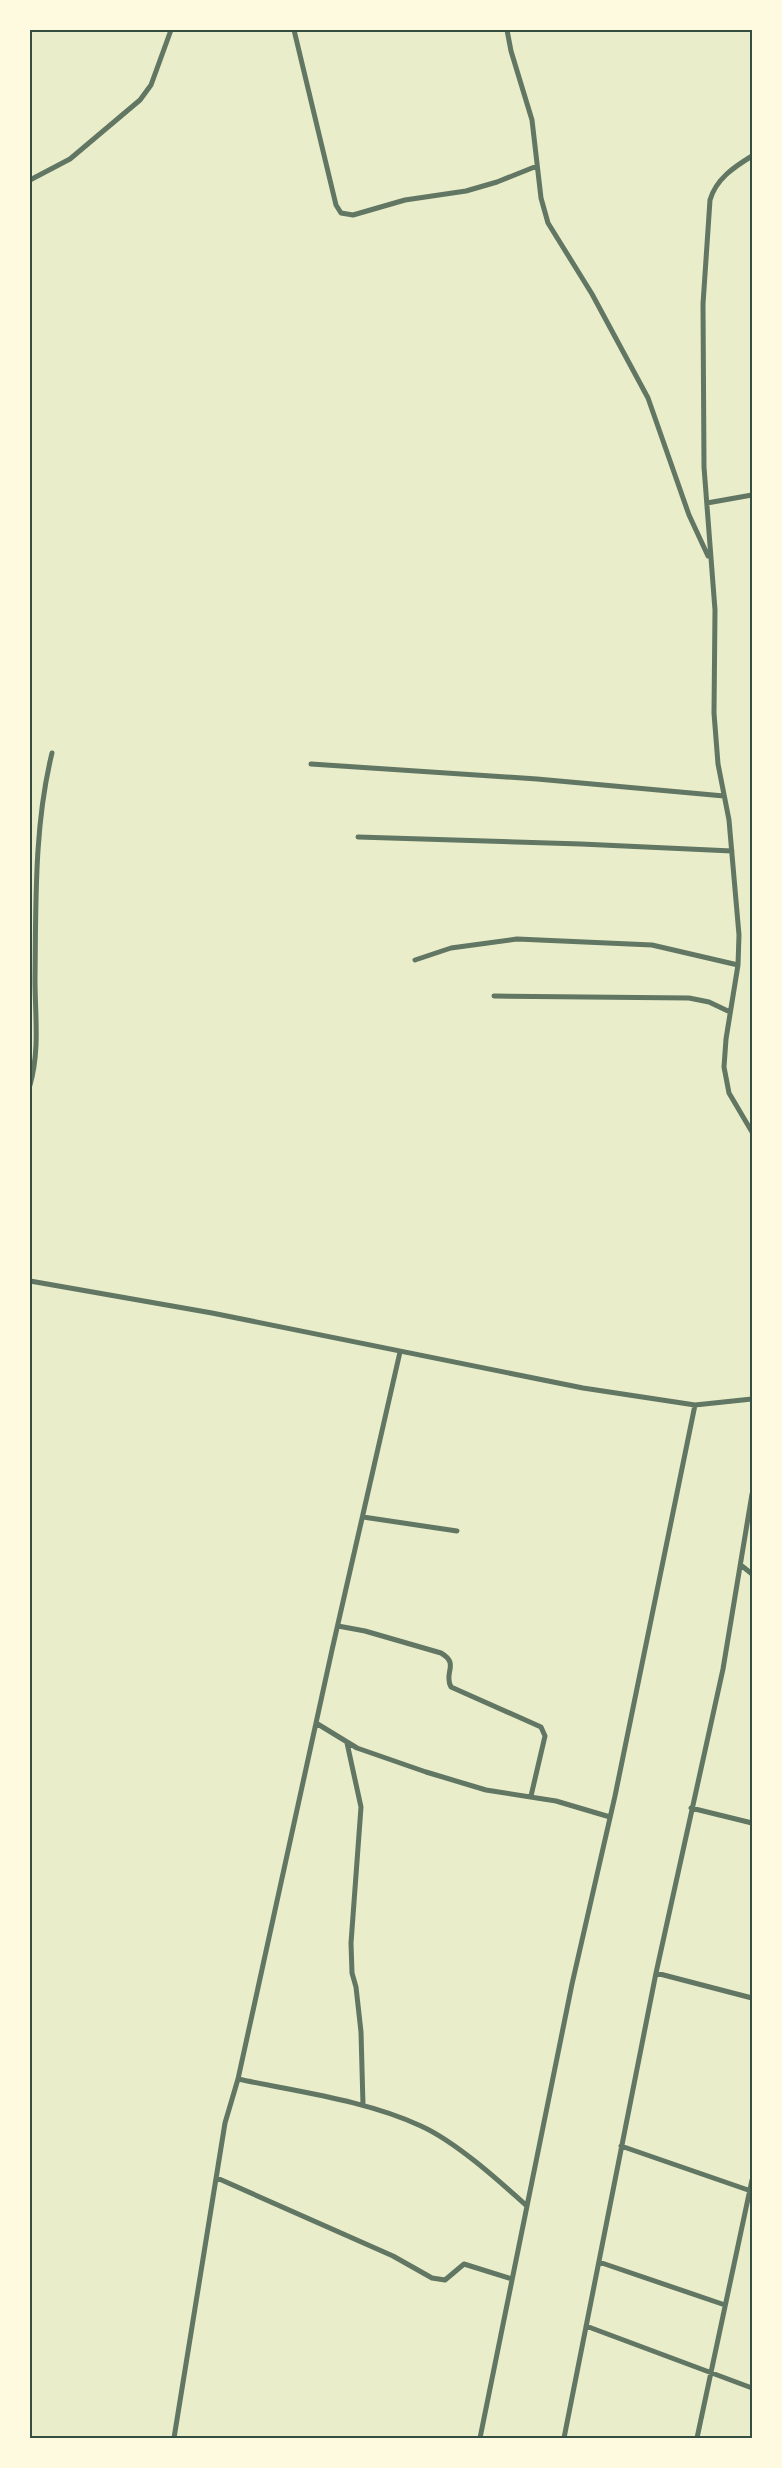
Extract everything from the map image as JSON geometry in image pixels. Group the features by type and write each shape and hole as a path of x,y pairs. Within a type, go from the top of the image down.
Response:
{"street":[{"path":"30,180 70,159 140,100 151,85 171,30"},
{"path":"294,30 336,206 341,213 353,215 405,200 466,191 497,182 537,166"},
{"path":"507,30 511,51 532,120 537,166 548,223 592,294 648,398 689,515 710,559"},
{"path":"752,156 715,185 708,214 703,304 702,419 710,559 715,610 714,713 718,764 729,820 738,935 738,965 730,1012 724,1067 729,1093 752,1132"},
{"path":"707,503 752,495"},
{"path":"30,1085 37,1044 36,926 41,802 52,753"},
{"path":"311,764 537,779 724,796"},
{"path":"358,837 732,851"},
{"path":"415,960 451,948 518,939 652,946 738,965"},
{"path":"494,996 689,998 709,1002 730,1012"},
{"path":"30,1281 212,1313 583,1388 695,1405 752,1399"},
{"path":"174,2438 225,2123 238,2079 400,1352"},
{"path":"480,2438 572,1984 610,1817 695,1405"},
{"path":"564,2438 656,1973 723,1669 742,1566 752,1494"},
{"path":"363,1517 457,1531"},
{"path":"742,1566 752,1574"},
{"path":"338,1626 365,1631 441,1653 448,1658 451,1665 448,1680 451,1687 541,1728 545,1733 544,1742 531,1796"},
{"path":"316,1723 347,1743 374,1755 465,1784 556,1801 610,1817"},
{"path":"347,1743 361,1807 351,1943 352,1973 356,1987 361,2032 363,2105"},
{"path":"691,1808 752,1823"},
{"path":"656,1973 752,1998"},
{"path":"238,2079 363,2105 405,2119 440,2136 492,2175 527,2206"},
{"path":"621,2146 751,2191"},
{"path":"217,2178 393,2256 432,2278 444,2280 464,2264 512,2279"},
{"path":"697,2438 752,2180"},
{"path":"599,2262 725,2305"},
{"path":"586,2326 752,2388"}]}
